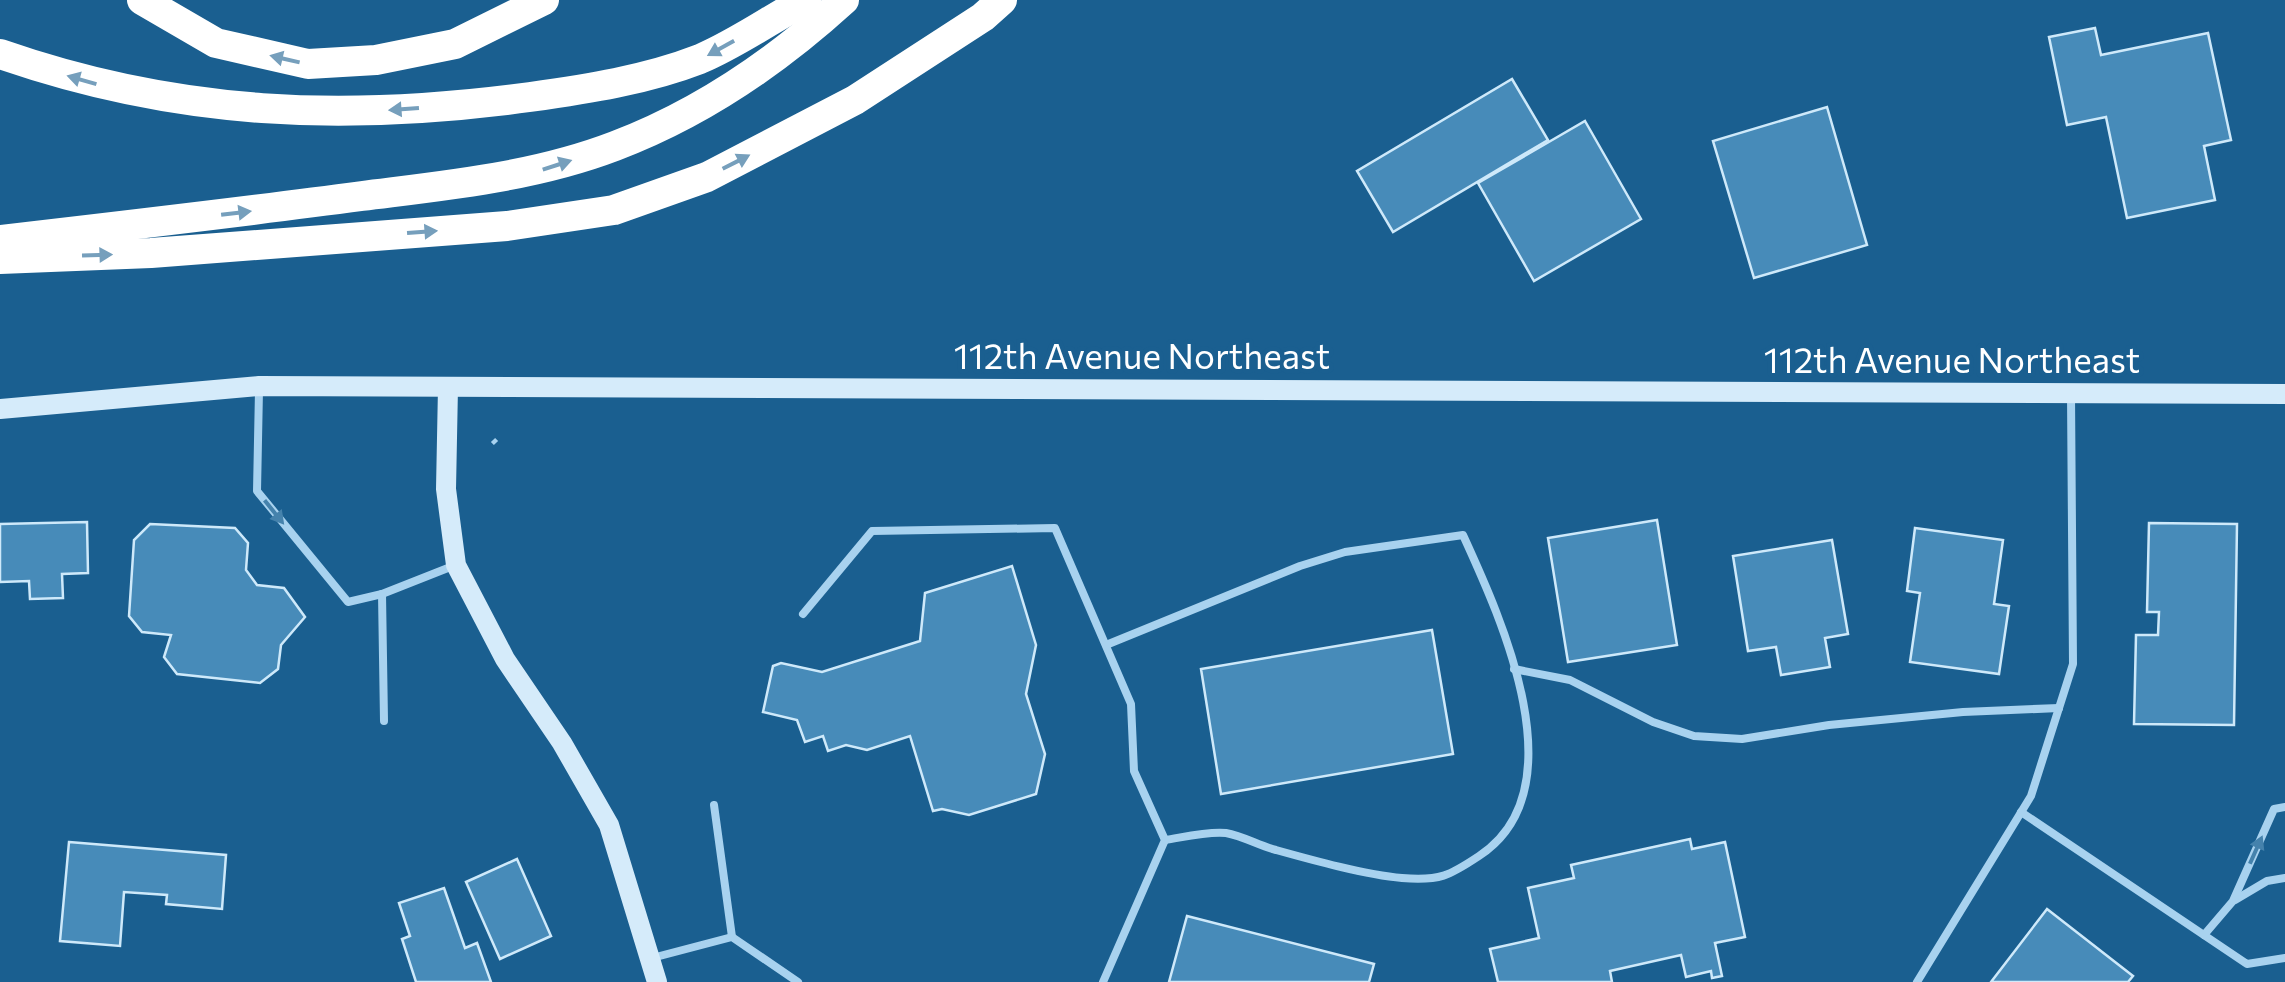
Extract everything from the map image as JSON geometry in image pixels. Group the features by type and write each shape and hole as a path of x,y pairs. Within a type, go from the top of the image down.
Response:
{"highway":[{"path":"142,0 216,42 308,64 376,60 454,44 544,0"},
{"path":"0,54 115,89 248,109 367,112 477,104 601,87 701,59 806,0"},
{"path":"0,240 534,172 617,146 724,94 776,60 844,0"},
{"path":"0,259 151,253 506,226 614,210 707,177 855,100 983,17 1002,0"}],"main road":[{"name":"112th Avenue Northeast","path":"0,409 259,386 2285,394"},
{"path":"448,388 446,489 456,565 505,659 562,743 609,825 657,982"}],"lane":[{"path":"259,386 257,491 348,602 382,594 456,565"},
{"path":"1916,982 2032,796 2072,664 2071,394"},
{"path":"803,614 872,531 1055,528 1131,704 1134,770 1165,840 1102,982"},
{"path":"1106,645 1300,566 1345,552 1463,535 1490,594 1514,669 1528,728 1528,770 1518,815 1494,846 1446,878 1401,878 1276,850 1224,833 1165,840"},
{"path":"382,594 384,721"},
{"path":"1514,669 1570,680 1653,722 1694,736 1742,739 1829,725 1963,712 2059,708"},
{"path":"714,805 732,937 798,982"},
{"path":"2204,935 2233,901 2274,808 2285,806"},
{"path":"2021,812 2247,964 2285,958"},
{"path":"2233,901 2267,881 2285,878"},
{"path":"652,958 732,937"}],"building":[{"path":"2095,28 2101,55 2208,33 2231,140 2204,146 2215,200 2127,218 2106,117 2067,125 2049,37"},
{"path":"1512,79 1548,140 1393,232 1357,171"},
{"path":"1827,107 1867,245 1754,278 1713,141"},
{"path":"1585,121 1641,219 1534,281 1478,183"},
{"path":"1657,520 1677,645 1568,662 1548,538"},
{"path":"87,522 88,573 62,574 63,598 30,599 29,581 0,582 0,524"},
{"path":"2149,523 2237,524 2234,725 2134,724 2136,635 2158,635 2159,612 2147,612"},
{"path":"150,524 235,528 248,543 246,570 257,585 284,588 305,617 281,645 278,669 260,683 177,674 164,657 171,635 142,632 129,616 134,540"},
{"path":"1915,528 2003,540 1994,604 2009,606 1999,674 1910,662 1920,593 1907,591"},
{"path":"1832,540 1848,634 1825,638 1830,667 1781,675 1776,647 1748,651 1733,556"},
{"path":"1012,566 1036,645 1026,694 1045,754 1036,794 969,815 933,811 910,736 867,750 846,745 828,751 823,736 805,742 797,720 763,712 773,666 781,663 822,672 920,641 925,593"},
{"path":"1432,630 1453,754 1221,794 1201,669"},
{"path":"1690,839 1692,849 1725,842 1745,937 1715,943 1722,976 1712,978 1711,971 1686,977 1681,955 1610,971 1612,982 1498,982 1490,949 1539,938 1528,888 1574,878 1571,865"},
{"path":"69,842 226,855 222,909 166,904 167,895 124,892 120,946 60,941"},
{"path":"517,859 551,936 500,959 466,882"},
{"path":"444,888 465,948 477,943 491,982 416,982 402,939 410,936 399,903"},
{"path":"2047,909 2133,976 2128,982 1991,982"},
{"path":"1187,916 1374,964 1369,982 1169,982"}]}
